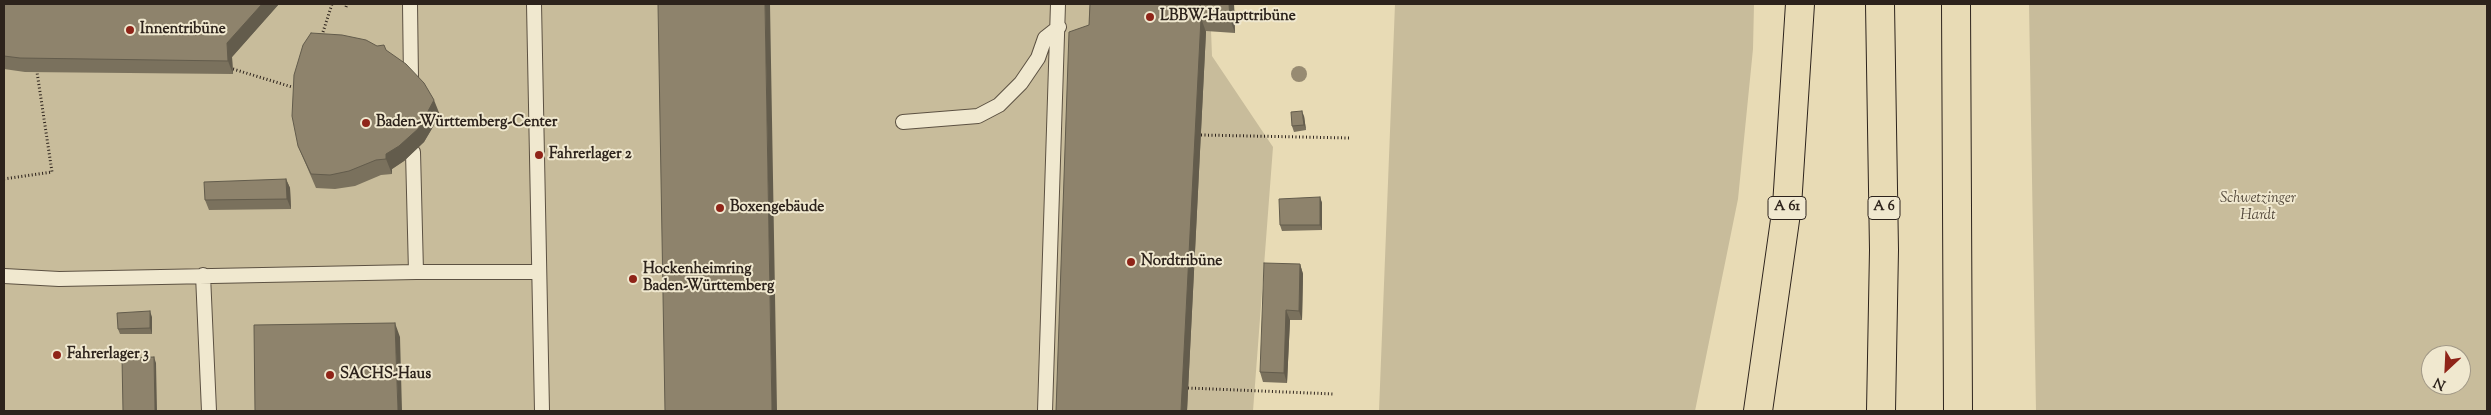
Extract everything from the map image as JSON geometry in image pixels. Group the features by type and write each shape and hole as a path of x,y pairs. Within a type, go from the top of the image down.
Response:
{"highway":[{"name":"A 61","path":"1758,411 1787,206 1800,4"},
{"name":"A 6","path":"1880,4 1884,250 1882,411"},
{"path":"1956,4 1958,411"}],"lane":[{"path":"410,4 411,79"},
{"path":"534,4 542,411"},
{"path":"1045,411 1059,27 1058,4"},
{"path":"903,122 978,116 999,105 1021,83 1038,58 1045,38 1059,27"},
{"path":"413,152 416,272"},
{"path":"4,276 59,279 203,275 540,272"},
{"path":"203,275 209,411"}],"path":[{"path":"323,32 332,4"},
{"path":"233,69 292,87"},
{"path":"4,179 52,172 37,72"},
{"path":"1201,135 1350,138"},
{"path":"1188,388 1334,394"}],"green space":[{"name":"Hockenheimring Baden-Württemberg","path":"4,4 1210,4 1212,56 1273,147 1253,411 4,411"},
{"path":"1395,4 1754,4 1753,49 1738,199 1695,411 1379,411"},
{"name":"Schwetzinger Hardt","path":"2029,4 2487,4 2487,411 2036,411"}],"building":[{"name":"Innentribüne","path":"4,4 262,4 227,43 228,61 20,58 4,56"},
{"name":"Boxengebäude","path":"658,4 765,4 772,411 665,411"},
{"name":"Nordtribüne","path":"1090,4 1200,4 1201,18 1181,411 1056,411 1069,32 1089,25"},
{"path":"1200,4 1229,4 1230,19 1201,17"},
{"name":"Baden-Württemberg-Center","path":"311,33 342,35 366,40 377,46 384,45 386,50 406,64 424,83 434,100 419,128 399,146 386,154 386,159 376,160 349,171 330,175 311,174 298,146 292,116 294,75 303,45"},
{"path":"1302,111 1304,125 1292,126 1291,112"},
{"path":"286,179 287,199 205,200 204,182"},
{"path":"1320,197 1320,225 1280,225 1279,199"},
{"path":"1264,263 1300,264 1299,311 1286,310 1284,373 1260,372"},
{"path":"150,311 150,328 118,329 117,313"},
{"name":"SACHS-Haus","path":"395,323 398,411 255,411 254,325"},
{"path":"154,357 155,411 123,411 122,358"}],"place":[{"name":"LBBW-Haupttribüne","path":"1150,17"},
{"name":"Innentribüne","path":"130,30"},
{"name":"Baden-Württemberg-Center","path":"366,123"},
{"name":"Fahrerlager 2","path":"539,155"},
{"name":"Boxengebäude","path":"720,208"},
{"name":"Nordtribüne","path":"1131,262"},
{"name":"Hockenheimring Baden-Württemberg","path":"633,279"},
{"name":"Fahrerlager 3","path":"57,355"},
{"name":"SACHS-Haus","path":"330,375"}]}
